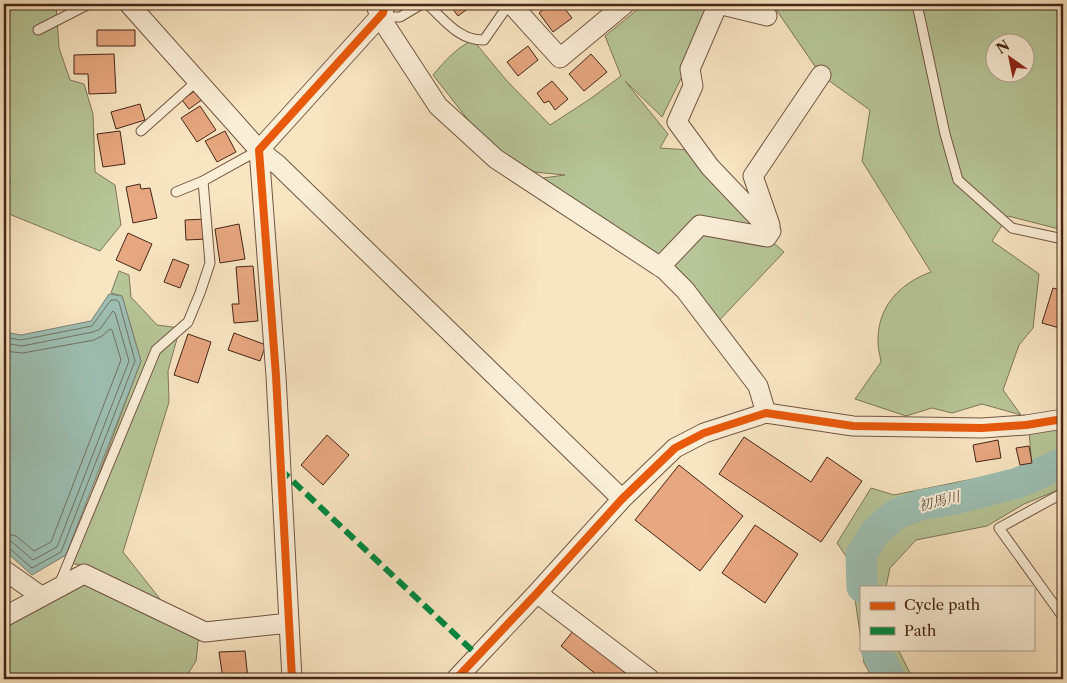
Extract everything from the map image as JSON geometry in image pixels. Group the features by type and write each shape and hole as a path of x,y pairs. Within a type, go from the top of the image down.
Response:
{"street":[{"path":"129,4 259,150 278,165 622,499"},
{"path":"510,4 560,58 625,4"},
{"path":"767,16 718,4 690,69 693,86 678,122 710,167 771,232"},
{"path":"292,679 276,376 259,150 380,8 438,106 496,159 660,267 685,290 758,386 766,413"},
{"path":"771,232 753,176 821,75"},
{"path":"660,267 700,224 767,237 771,232"},
{"path":"456,679 538,593 622,499 675,448 704,433 766,413 863,426 982,428 1026,425 1063,419"},
{"path":"4,570 41,596"},
{"path":"4,617 84,574 205,632 289,623"},
{"path":"538,593 650,679"}],"lane":[{"path":"38,30 89,4"},
{"path":"380,8 400,17 422,4"},
{"path":"427,4 459,33 473,40 484,40 510,4"},
{"path":"916,4 958,180 1012,228 1063,239"},
{"path":"141,131 197,81"},
{"path":"176,192 203,181 259,150"},
{"path":"58,587 156,350 188,322 200,293 210,263 203,181"},
{"path":"1063,493 999,528 1063,617"}],"green space":[{"path":"4,4 56,4 59,48 70,80 84,84 93,114 95,172 115,185 121,225 100,251 4,212"},
{"path":"644,4 718,4 662,117 625,81 668,134 660,148 689,150 767,237 784,252 713,327 665,270 528,180 565,175 513,170 469,121 433,75 456,51 473,40 507,81 550,125 621,76 605,36"},
{"path":"718,4 1063,4 1063,230 1008,216 992,241 1039,274 1033,328 1019,345 1003,390 1021,415 982,404 952,413 932,408 906,416 855,399 881,362 878,345 879,329 886,307 900,290 909,283 931,272 862,161 870,110 821,75 775,8"},
{"path":"119,271 129,275 131,297 157,325 180,328 168,371 169,402 123,552 160,599 162,607 84,566 66,562 141,361 122,296 111,293"},
{"path":"1063,425 1063,488 1024,504 987,526 916,540 890,568 886,586 860,586 860,633 851,572 846,556 837,543 871,488 894,495 1032,467 1029,431"},
{"path":"84,574 199,634 196,661 189,672 192,679 4,679 4,623"},
{"path":"862,650 898,650 913,679 873,679 864,663"}],"water":[{"path":"109,294 122,296 141,361 66,555 32,575 4,550 4,332 21,335 91,321"}],"building":[{"path":"449,4 474,4 458,16"},
{"path":"550,4 561,4 572,18 553,32 539,13"},
{"path":"97,30 135,30 135,46 97,46"},
{"path":"528,46 538,60 518,76 507,62"},
{"path":"114,54 116,93 89,94 88,74 74,74 74,55"},
{"path":"591,54 607,72 584,91 569,74"},
{"path":"552,81 568,99 555,110 549,101 544,103 537,93"},
{"path":"196,90 203,99 189,109 182,100"},
{"path":"140,104 145,120 116,129 111,112"},
{"path":"200,106 216,130 197,142 181,118"},
{"path":"120,131 125,164 103,167 97,134"},
{"path":"225,131 236,152 217,162 205,141"},
{"path":"140,184 141,189 150,188 157,218 133,223 126,187"},
{"path":"206,219 207,239 186,240 185,220"},
{"path":"239,224 245,259 220,263 215,229"},
{"path":"128,233 152,244 140,271 116,260"},
{"path":"173,259 189,265 180,288 164,282"},
{"path":"253,266 258,321 234,323 232,304 239,304 236,267"},
{"path":"1053,288 1063,291 1063,329 1042,323"},
{"path":"234,333 266,345 260,361 228,350"},
{"path":"188,334 211,342 198,383 174,375"},
{"path":"327,435 349,455 323,485 301,465"},
{"path":"744,437 811,482 827,457 862,481 821,542 719,474"},
{"path":"998,440 1001,458 976,462 973,445"},
{"path":"1029,446 1032,463 1020,465 1016,448"},
{"path":"679,465 743,516 700,571 635,520"},
{"path":"755,525 798,554 765,603 722,573"},
{"path":"573,631 633,679 602,679 561,646"},
{"path":"245,651 248,679 223,679 219,652"}],"waterway":[{"name":"初馬川","path":"862,586 861,555 875,532 896,514 921,505 955,499 1018,483 1063,463"},
{"name":"初馬川","path":"876,650 890,679"}],"marked path":[{"path":"4,178 9,183"},
{"path":"280,469 478,656"}],"cycle path":[{"path":"292,679 276,376 259,150 383,13 385,4"},
{"path":"456,679 622,499 675,448 704,433 766,413 853,426 982,428 1026,425 1063,419"}]}
